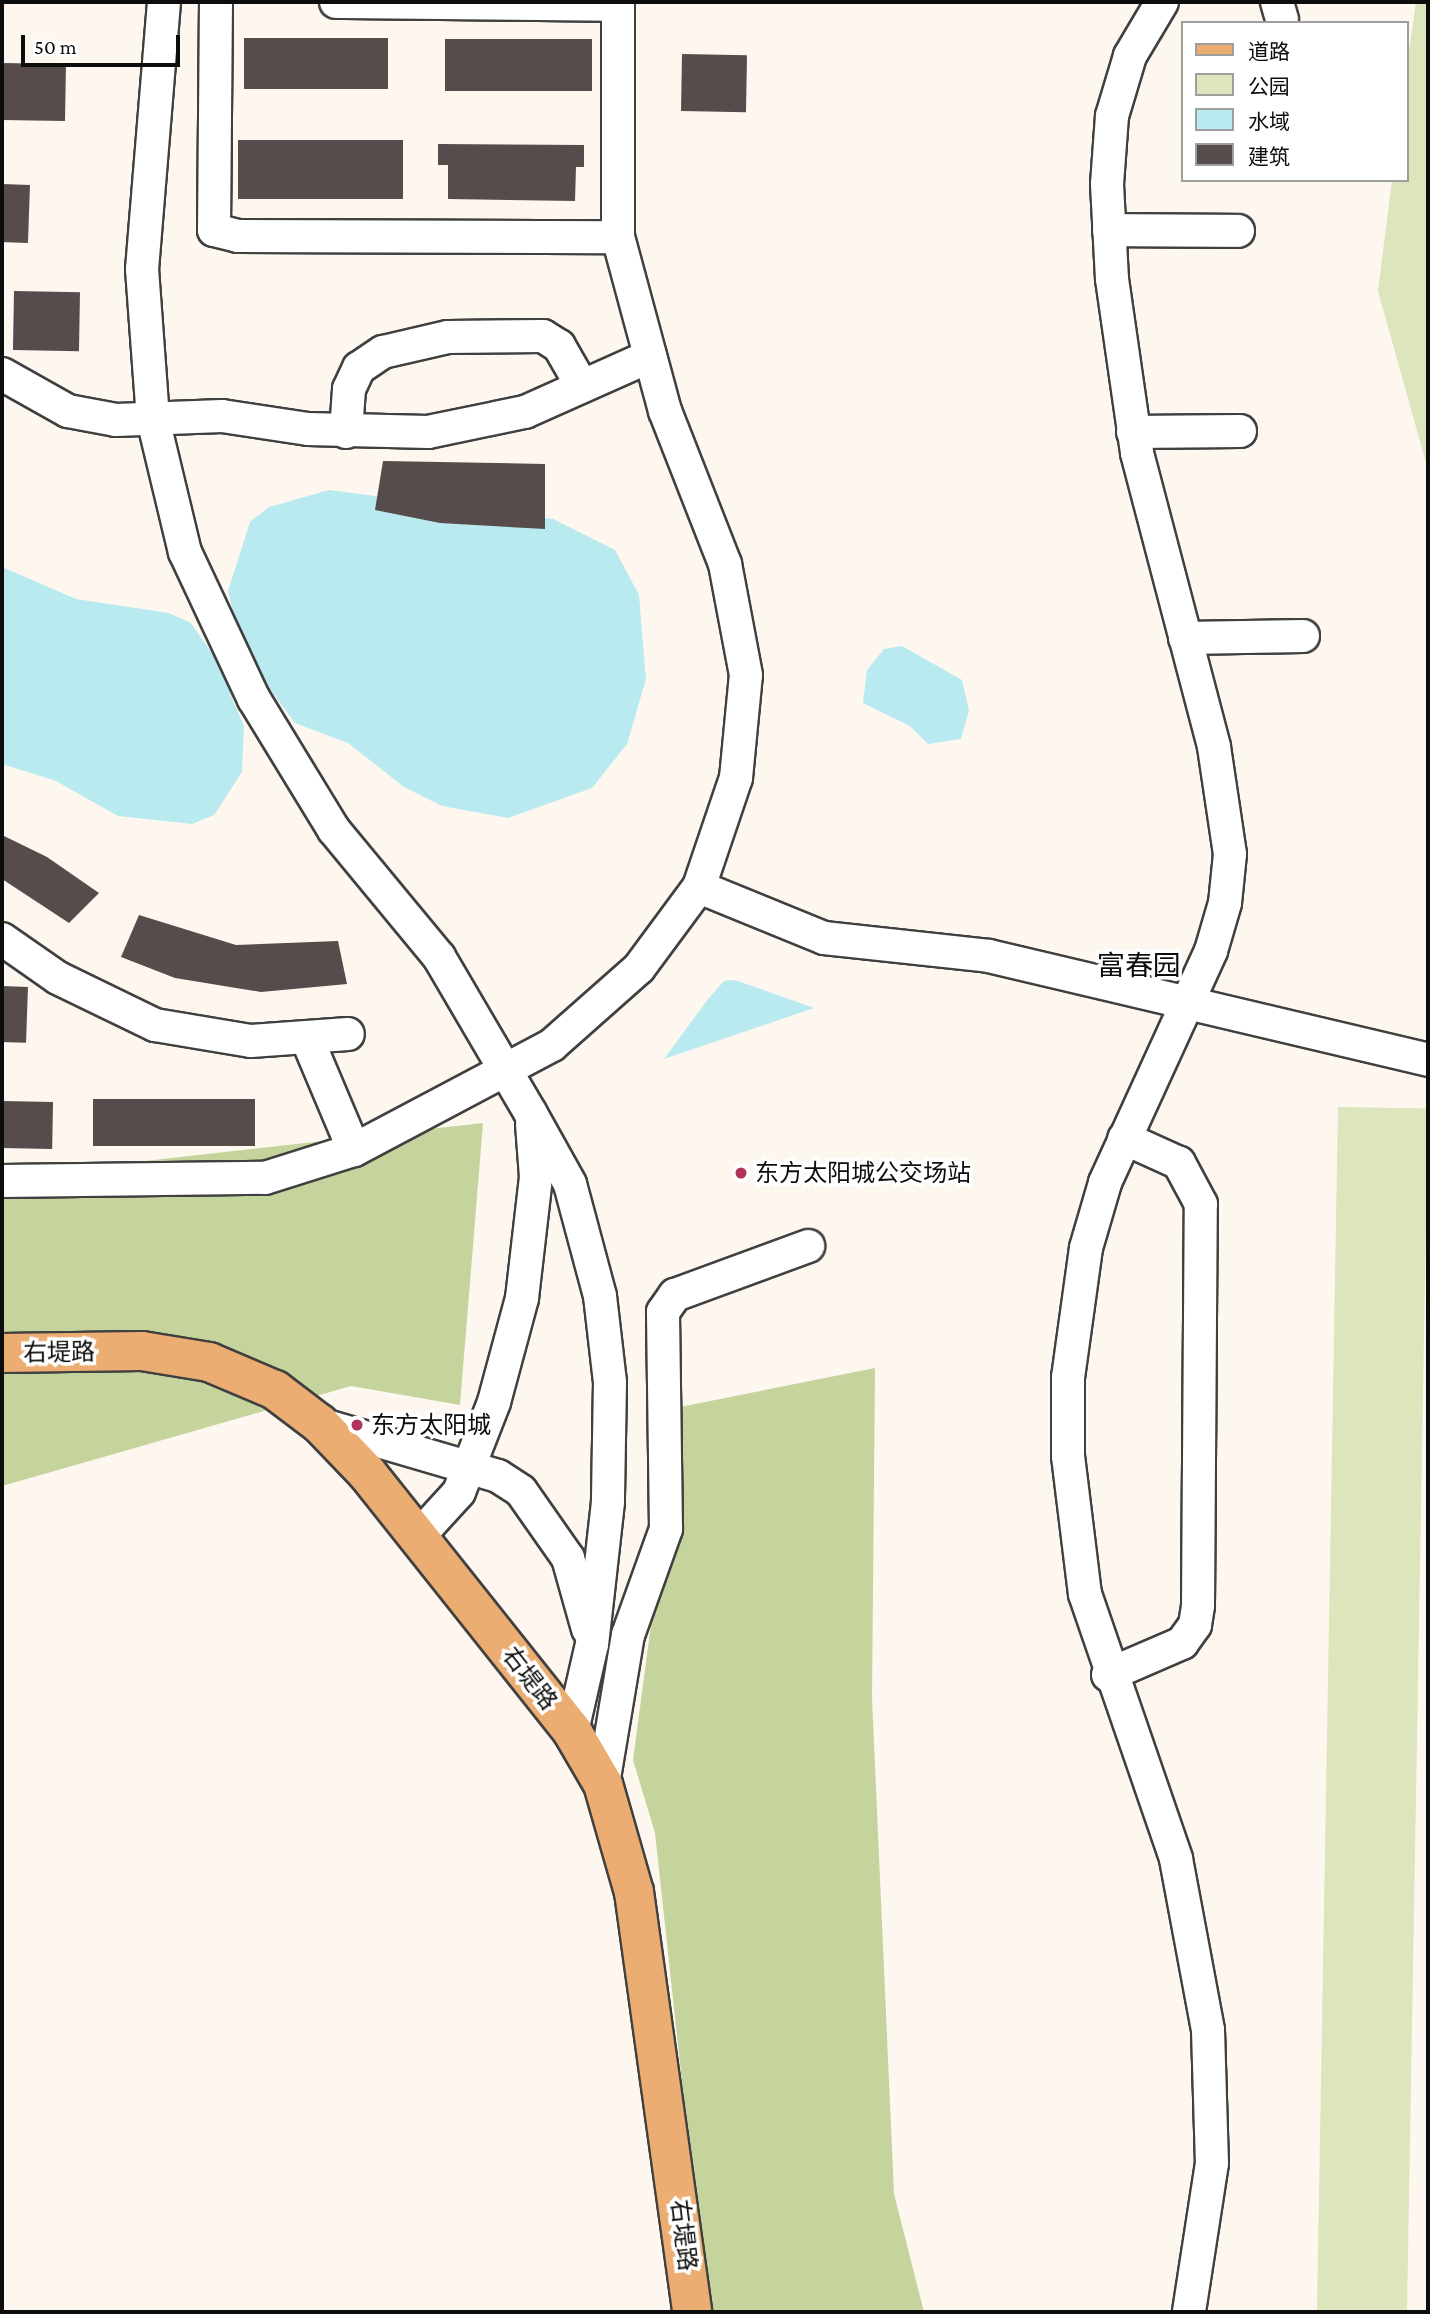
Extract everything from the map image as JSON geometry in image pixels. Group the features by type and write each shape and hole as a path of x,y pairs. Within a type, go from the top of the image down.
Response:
{"main road":[{"name":"右堤路","path":"2,1353 142,1351 209,1362 275,1390 320,1424 417,1538 572,1731 603,1784 634,1892 692,2312"}],"street":[{"path":"164,2 142,269 153,419 185,552 254,699 334,830 439,957 530,1112 570,1184 600,1296 610,1382 608,1502 592,1644 572,1731"},
{"path":"216,2 214,230 238,236 618,237"},
{"path":"2,1181 265,1178 354,1150 508,1073 600,1008 639,968 699,887 736,778 746,676 725,564 650,356 618,237 618,3 336,2"},
{"path":"1162,2 1130,56 1112,116 1109,230 1133,432 1214,747 1230,854 1225,903 1188,1003 1124,1138 1086,1248 1068,1377 1073,1520 1085,1594 1108,1675 1176,1859 1208,2030 1212,2163 1189,2312"},
{"path":"1109,230 1238,231"},
{"path":"346,432 349,389 359,368 383,352 448,337 544,336 559,346 582,386"},
{"path":"2,374 68,411 153,419 222,416 346,432 477,424 582,386 650,356"},
{"path":"1133,432 1240,431"},
{"path":"1185,638 1303,636"},
{"path":"699,887 824,938 989,956 1428,1060"},
{"path":"2,939 58,978 155,1025 216,1038 308,1041 348,1034"},
{"path":"308,1041 354,1150"},
{"path":"417,1538 460,1492 522,1298 536,1177 530,1112"},
{"path":"1108,1675 1151,1662 1182,1643 1195,1625 1198,1605 1200,1204 1179,1163 1124,1138"},
{"path":"603,1784 628,1635 666,1529 663,1312 675,1295 808,1245"},
{"path":"320,1424 469,1467 521,1491 548,1521 568,1558 592,1644"}],"green space":[{"path":"1416,2 1428,2 1428,470 1378,291 1392,182 1409,182 1409,51"},
{"path":"1338,1107 1428,1109 1407,2312 1317,2312"},
{"path":"483,1123 460,1405 351,1386 2,1486 2,1177"},
{"path":"875,1368 872,1698 894,2194 924,2312 707,2312 655,1833 633,1760 680,1407"}],"water":[{"path":"329,490 553,519 615,550 639,595 646,679 627,744 592,788 508,818 442,806 404,787 348,743 295,723 261,677 249,676 230,694 244,726 242,772 214,815 192,824 118,816 56,781 2,764 2,567 76,599 169,613 191,623 211,652 220,654 239,635 228,591 250,522 269,507"},
{"path":"902,646 962,680 969,710 961,739 928,744 910,726 863,703 867,670 884,649"},
{"path":"735,980 814,1008 664,1059 724,981"}],"building":[{"path":"244,38 388,38 388,89 244,89"},
{"path":"445,39 592,39 592,91 445,91"},
{"path":"682,54 747,55 746,112 681,111"},
{"path":"2,63 66,64 65,121 2,120"},
{"path":"238,140 403,140 403,199 238,199"},
{"path":"438,144 584,145 584,167 576,167 575,201 448,199 448,165 438,165"},
{"path":"2,184 30,185 28,243 2,242"},
{"path":"14,291 80,292 79,351 13,350"},
{"path":"383,461 545,464 545,529 440,523 375,510"},
{"path":"2,835 47,857 99,893 69,923 2,879"},
{"path":"139,915 236,945 338,941 347,984 261,992 175,978 121,957"},
{"path":"2,986 28,987 26,1043 2,1042"},
{"path":"93,1099 255,1099 255,1146 93,1146"},
{"path":"2,1101 53,1102 52,1149 2,1148"}],"place":[{"name":"东方太阳城公交场站","path":"741,1173"},
{"name":"东方太阳城","path":"357,1425"}],"district":[{"name":"富春园","path":"1139,966"}]}
